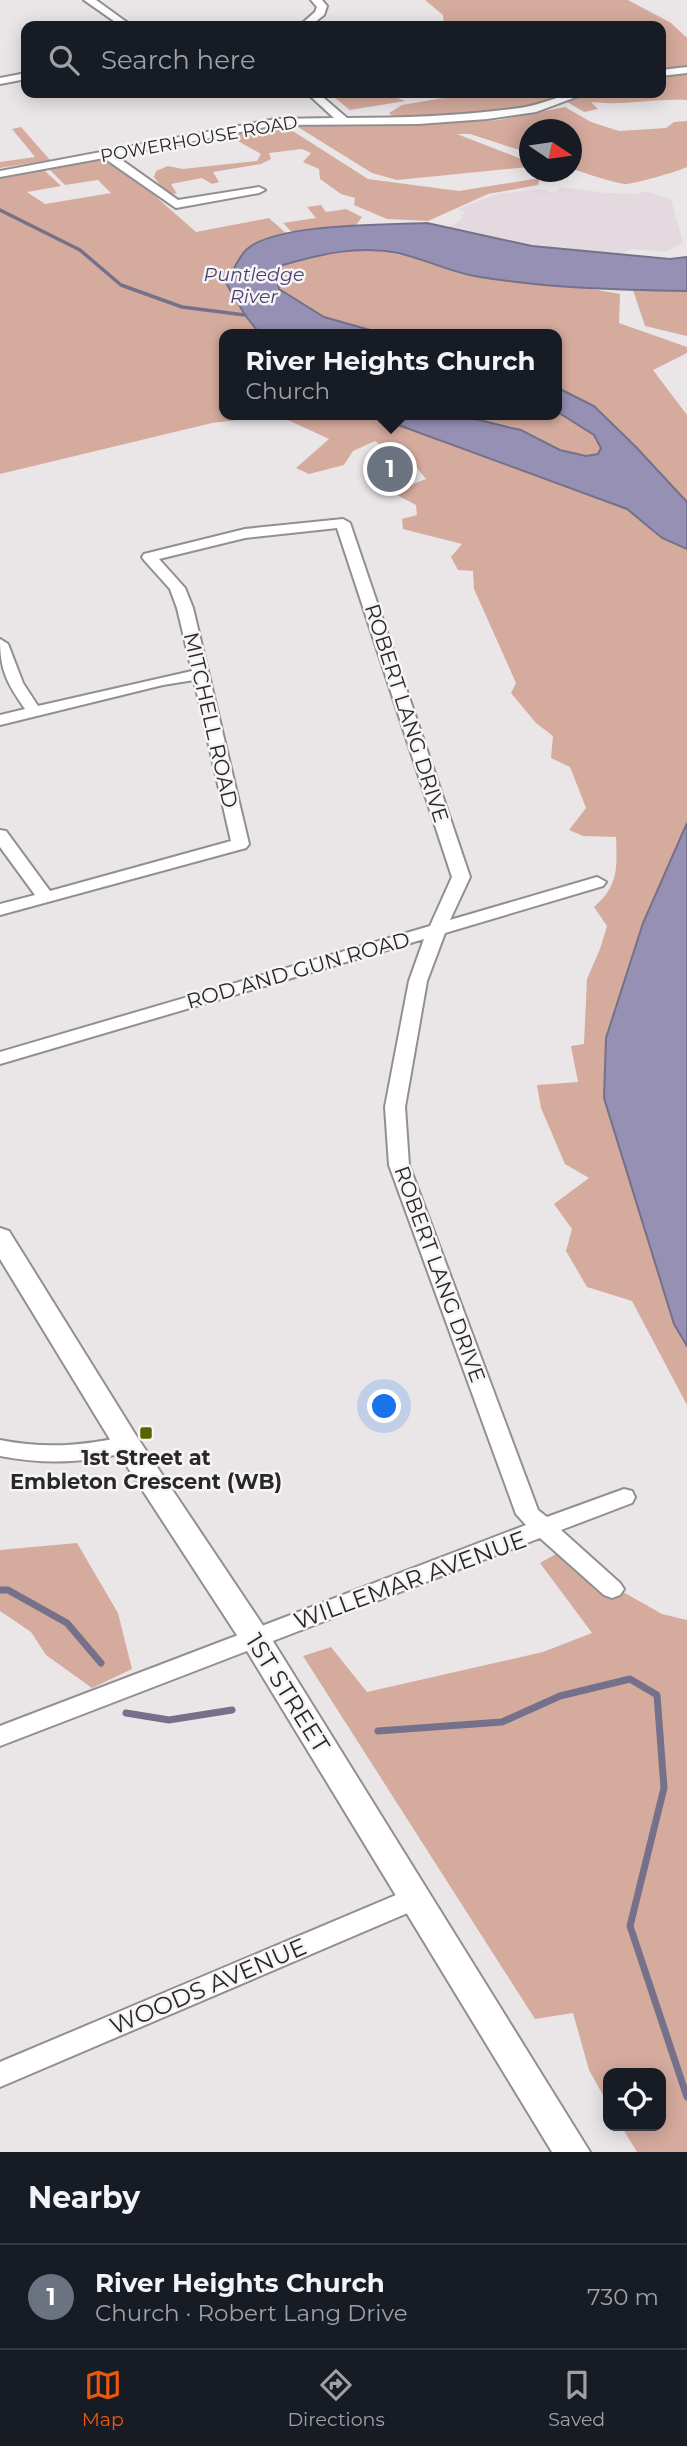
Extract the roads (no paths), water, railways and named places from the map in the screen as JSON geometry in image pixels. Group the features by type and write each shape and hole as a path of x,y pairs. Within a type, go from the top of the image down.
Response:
{"street":[{"path":"89,0 120,21"},
{"path":"310,21 320,13 322,6 316,0"},
{"path":"666,73 687,70"},
{"path":"0,80 21,77"},
{"path":"318,98 344,121"},
{"name":"POWERHOUSE ROAD","path":"0,174 276,122 418,121 487,116 532,110 566,98"},
{"path":"108,155 176,204 260,190"},
{"name":"MITCHELL ROAD","path":"0,910 240,844 186,608 177,588 149,557 178,547 271,528 343,523"},
{"name":"ROBERT LANG DRIVE","path":"343,523 461,877 437,929 418,981 394,1107 399,1165 528,1514 612,1589"},
{"path":"0,644 15,683 34,711"},
{"path":"0,720 200,674"},
{"path":"0,835 46,898"},
{"name":"ROD AND GUN ROAD","path":"0,1058 597,882"},
{"name":"1ST STREET","path":"0,1237 127,1444 255,1638 415,1898 562,2149"},
{"path":"0,1448 38,1457 73,1457 127,1444"},
{"name":"WILLEMAR AVENUE","path":"0,1736 624,1497"},
{"name":"WOODS AVENUE","path":"0,2075 415,1898"}],"water":[{"name":"Puntledge River","path":"427,223 532,246 670,259 687,257 687,291 583,288 506,281 459,272 398,253 354,250 283,265 276,274 279,289 324,317 366,329 256,329 226,283 246,250 260,241 280,235 360,225"},
{"path":"562,390 594,406 687,502 687,549 662,538 627,509 385,420 479,420 521,430 560,450 586,456 598,454 601,448 594,435 562,415"},
{"path":"687,823 687,1346 674,1324 604,1098 606,1038 643,923"}],"waterway":[{"path":"0,210 80,250 121,285 182,307 245,315"},
{"path":"0,1590 8,1590 67,1623 101,1663"},
{"path":"378,1731 502,1722 560,1696 630,1679 657,1695 664,1788 630,1926 687,2097"},
{"path":"126,1713 169,1720 232,1710"}],"place":[{"name":"River Heights Church","path":"390,469"},
{"name":"1st Street at Embleton Crescent (WB)","path":"146,1433"}]}
